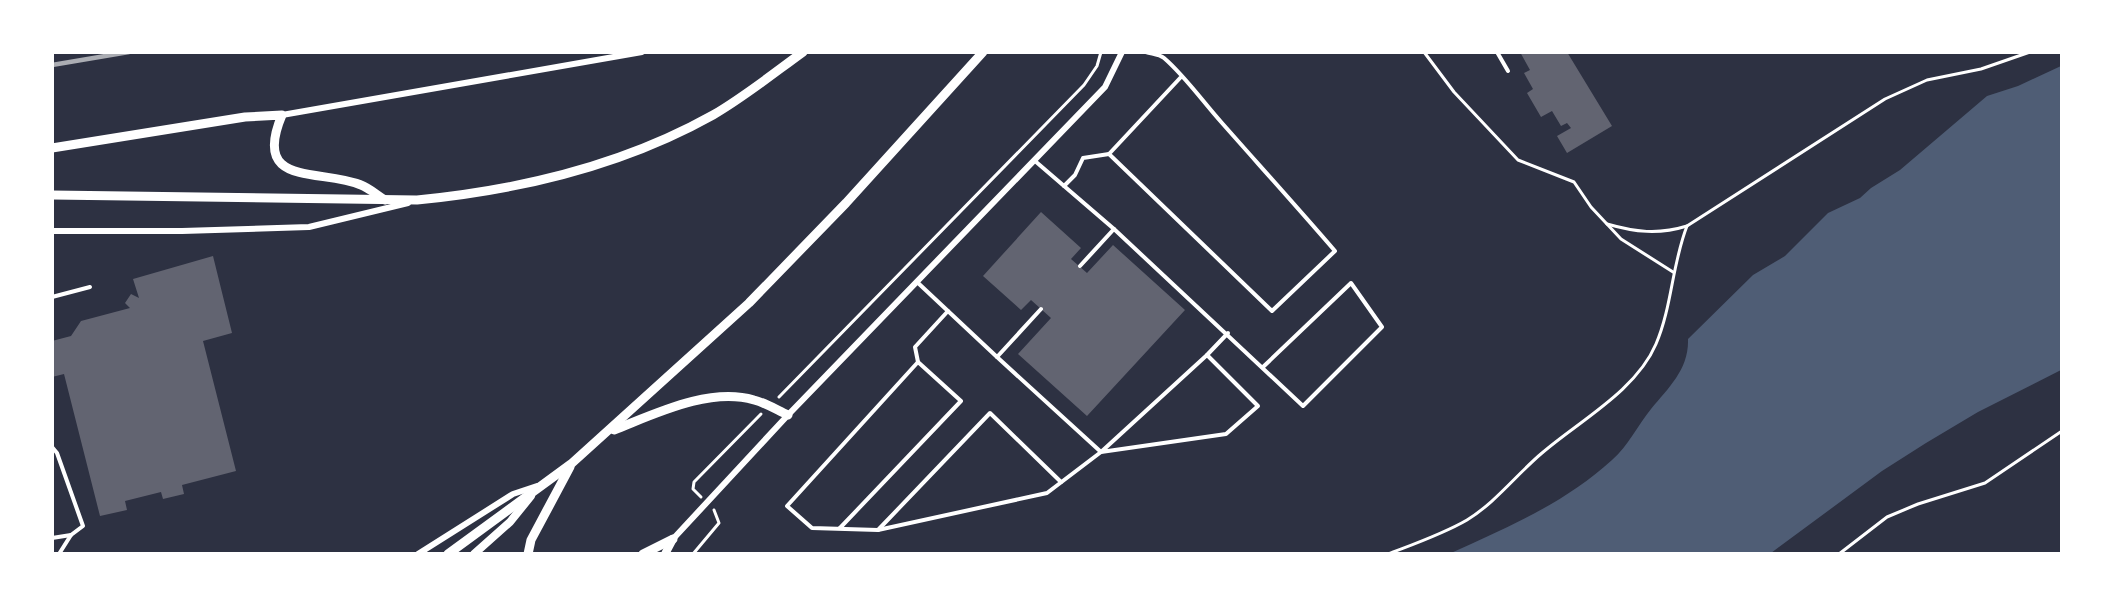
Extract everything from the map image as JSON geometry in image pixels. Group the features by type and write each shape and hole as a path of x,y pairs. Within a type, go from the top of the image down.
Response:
{"main road":[{"path":"52,195 417,200 470,195 531,184 618,159 714,115 803,52"},
{"path":"448,554 540,485 572,464 749,303 846,203 982,52"},
{"path":"52,148 245,117 282,115 273,136 273,148 278,160 304,174 361,185 385,200"},
{"path":"609,432 664,410 724,397 754,399 788,415"},
{"path":"528,554 531,540 572,464"},
{"path":"643,554 673,539"}],"street":[{"path":"282,115 642,52"},
{"path":"665,554 673,539 788,415 1105,87 1122,52"},
{"path":"52,231 182,231 309,227 417,200"},
{"path":"418,554 513,494 540,485"},
{"path":"474,554 510,522 540,485"}],"lane":[{"path":"1108,154 1272,311 1335,251 1162,56 1146,52"},
{"path":"1497,52 1508,71"},
{"path":"1064,186 1075,175 1083,158 1108,154 1181,77"},
{"path":"1034,160 1228,333 1303,406 1382,327 1351,283 1263,367"},
{"path":"1080,266 1114,229"},
{"path":"917,282 1101,452"},
{"path":"52,297 90,287"},
{"path":"997,357 1041,309"},
{"path":"838,529 961,401 918,362 915,348 948,311"},
{"path":"918,362 787,506 812,528 878,530 1047,493 1101,452 1228,333"},
{"path":"1101,452 1226,434 1258,406 1207,355"},
{"path":"878,530 990,413 1061,482"},
{"path":"52,447 57,453 82,526 71,535 59,554"},
{"path":"52,538 71,535"}],"path":[{"path":"777,399 1084,85 1097,66 1101,52"},
{"path":"1424,52 1454,92 1518,160 1574,182 1605,224 1636,251 1673,272"},
{"path":"1605,224 1639,232 1670,231 1687,226 1885,99 1927,80 1981,69 2030,52"},
{"path":"1388,554 1468,519 1543,452 1584,423 1644,366 1656,344 1666,312 1678,249 1687,226"},
{"path":"697,493 693,489 694,482 762,413"},
{"path":"1839,554 1887,517 1918,504 1985,483 2061,431"},
{"path":"693,554 720,523 716,512"}],"water":[{"path":"2061,66 2061,370 1978,412 1926,443 1882,471 1771,553 1451,553 1535,513 1575,489 1612,460 1677,377 1685,360 1688,339 1753,275 1785,256 1828,213 1860,198 1871,188 1900,170 1987,96 2018,86"}],"building":[{"path":"1520,52 1567,52 1612,126 1567,153 1557,136 1571,128 1567,123 1561,126 1552,111 1541,117 1527,93 1533,89 1524,73 1530,70"},
{"path":"1041,212 1081,248 1071,259 1087,273 1113,245 1185,310 1087,416 1018,354 1051,318 1031,300 1021,310 983,276"},
{"path":"213,256 232,333 203,341 236,471 182,485 184,494 163,499 161,492 125,501 127,510 100,516 64,374 52,377 52,341 71,336 81,321 130,308 125,303 131,294 139,298 133,279"}],"railway":[{"path":"52,65 129,52"}]}
